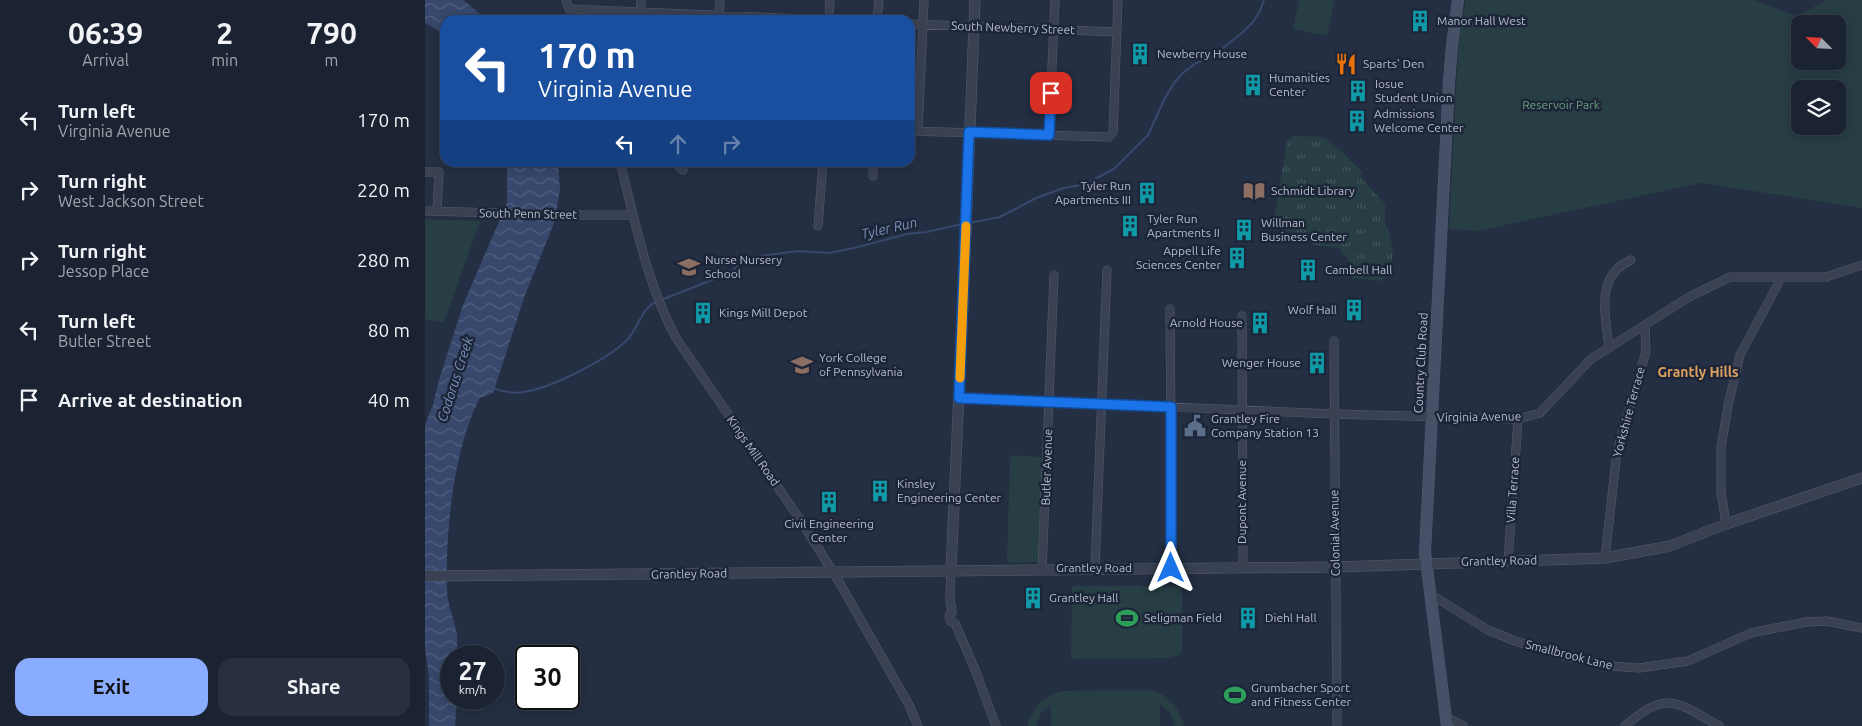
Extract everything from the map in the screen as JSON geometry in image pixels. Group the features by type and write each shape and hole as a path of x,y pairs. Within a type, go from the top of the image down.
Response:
{"main road":[{"name":"Country Club Road","path":"1446,721 1425,552 1449,82 1458,0"}],"street":[{"path":"565,0 571,15"},
{"path":"640,15 641,0"},
{"path":"719,15 720,0"},
{"path":"830,0 830,15"},
{"path":"878,15 879,0"},
{"path":"915,122 921,70 924,0"},
{"path":"975,0 950,599 952,612 956,614 957,619 955,623 996,726"},
{"path":"1049,135 1055,0"},
{"path":"915,131 1104,138 1111,135 1113,126 1118,0"},
{"path":"569,9 630,15"},
{"name":"South Newberry Street","path":"915,24 1117,32"},
{"path":"915,70 921,70"},
{"name":"Kings Mill Road","path":"621,167 632,215 660,304 676,338 798,517 899,687 918,726"},
{"path":"680,167 683,170"},
{"path":"818,226 823,167"},
{"path":"873,167 873,176"},
{"path":"425,172 439,172 437,211"},
{"name":"South Penn Street","path":"425,211 632,215"},
{"path":"1609,348 1604,296 1613,273 1624,263 1631,260"},
{"name":"Virginia Avenue","path":"959,398 1334,414 1518,418 1540,413 1591,359 1689,297 1730,277 1826,277 1862,265"},
{"path":"1095,568 1107,270"},
{"name":"Butler Avenue","path":"1042,569 1054,275"},
{"path":"1726,524 1721,492 1721,447 1739,355 1781,278"},
{"path":"1170,309 1171,568"},
{"name":"Dupont Avenue","path":"1242,316 1243,567"},
{"name":"Yorkshire Terrace","path":"1605,558 1617,451 1646,351 1645,326"},
{"name":"Colonial Avenue","path":"1334,341 1337,726"},
{"name":"Villa Terrace","path":"1508,562 1518,418"},
{"name":"Grantley Road","path":"425,576 1335,566 1605,558 1670,546 1726,524 1862,478"},
{"name":"Smallbrook Lane","path":"1430,594 1488,630 1515,641 1565,656 1609,666 1639,668 1688,661 1751,633 1806,622 1827,621 1862,628"},
{"path":"1625,726 1645,710 1662,702 1672,702 1719,726"},
{"path":"1446,721 1463,726"}],"green space":[{"path":"1299,0 1335,0 1327,36 1293,29"},
{"name":"Reservoir Park","path":"1466,0 1755,0 1793,15 1791,15 1791,70 1846,70 1846,15 1798,15 1827,0 1862,0 1862,208 1701,183 1477,231 1449,229 1459,31"},
{"path":"1294,136 1324,137 1363,173 1360,176 1385,204 1385,220 1393,252 1391,263 1384,263 1382,281 1352,278 1348,271 1349,261 1339,248 1315,245 1279,227 1274,220 1287,141"},
{"path":"425,219 480,221 444,323 425,319"},
{"path":"1012,455 1040,457 1044,460 1039,562 1010,563 1007,560 1010,459"},
{"name":"Seligman Field","path":"1072,586 1182,586 1182,651 1180,655 1167,658 1071,659"},
{"path":"1145,690 1159,693 1171,701 1179,712 1184,726 1175,726 1170,713 1160,704 1160,726 1051,726 1051,704 1041,713 1036,726 1027,726 1032,713 1040,703 1056,693 1063,691"}],"water":[{"path":"425,0 463,0 482,15 440,15 440,33 425,23"},
{"name":"Codorus Creek","path":"507,167 558,167 560,190 554,223 525,295 493,393 480,398 471,418 458,465 450,517 447,567 447,594 456,630 457,645 440,645 440,710 456,710 455,726 429,726 429,676 425,648 425,425 433,405 463,305 507,203"}],"waterway":[{"name":"Tyler Run","path":"969,223 1000,217 1036,198 1064,188 1085,184 1114,169 1148,135 1174,83 1196,63 1213,56 1243,32 1253,22 1264,0"},
{"name":"Tyler Run","path":"661,300 712,280 730,272 742,263 761,256 798,251 829,253 907,234 927,232 962,224"},
{"name":"Tyler Run","path":"492,388 519,393 534,390 562,380 592,365 626,341 643,314 656,302"}],"slow traffic":[{"path":"960,378 966,226"}],"place":[{"name":"Manor Hall West","path":"1420,21"},
{"name":"Newberry House","path":"1140,54"},
{"name":"Sparts' Den","path":"1346,64"},
{"name":"Humanities Center","path":"1253,85"},
{"name":"Iosue Student Union","path":"1358,91"},
{"name":"Admissions Welcome Center","path":"1357,121"},
{"name":"Schmidt Library","path":"1254,191"},
{"name":"Tyler Run Apartments III","path":"1147,193"},
{"name":"Tyler Run Apartments II","path":"1130,226"},
{"name":"Willman Business Center","path":"1244,230"},
{"name":"Appell Life Sciences Center","path":"1237,258"},
{"name":"Nurse Nursery School","path":"689,267"},
{"name":"Cambell Hall","path":"1308,270"},
{"name":"Wolf Hall","path":"1354,310"},
{"name":"Kings Mill Depot","path":"703,313"},
{"name":"Arnold House","path":"1260,323"},
{"name":"Wenger House","path":"1317,363"},
{"name":"York College of Pennsylvania","path":"802,365"},
{"name":"Grantley Fire Company Station 13","path":"1195,426"},
{"name":"Kinsley Engineering Center","path":"880,491"},
{"name":"Civil Engineering Center","path":"829,502"},
{"name":"Grantley Hall","path":"1033,598"},
{"name":"Seligman Field","path":"1127,618"},
{"name":"Diehl Hall","path":"1248,618"},
{"name":"Grumbacher Sport and Fitness Center","path":"1235,695"}],"district":[{"name":"Grantly Hills","path":"1698,372"}],"route":[{"path":"1051,93 1049,135 969,132 959,398 1171,407 1171,568"}]}
